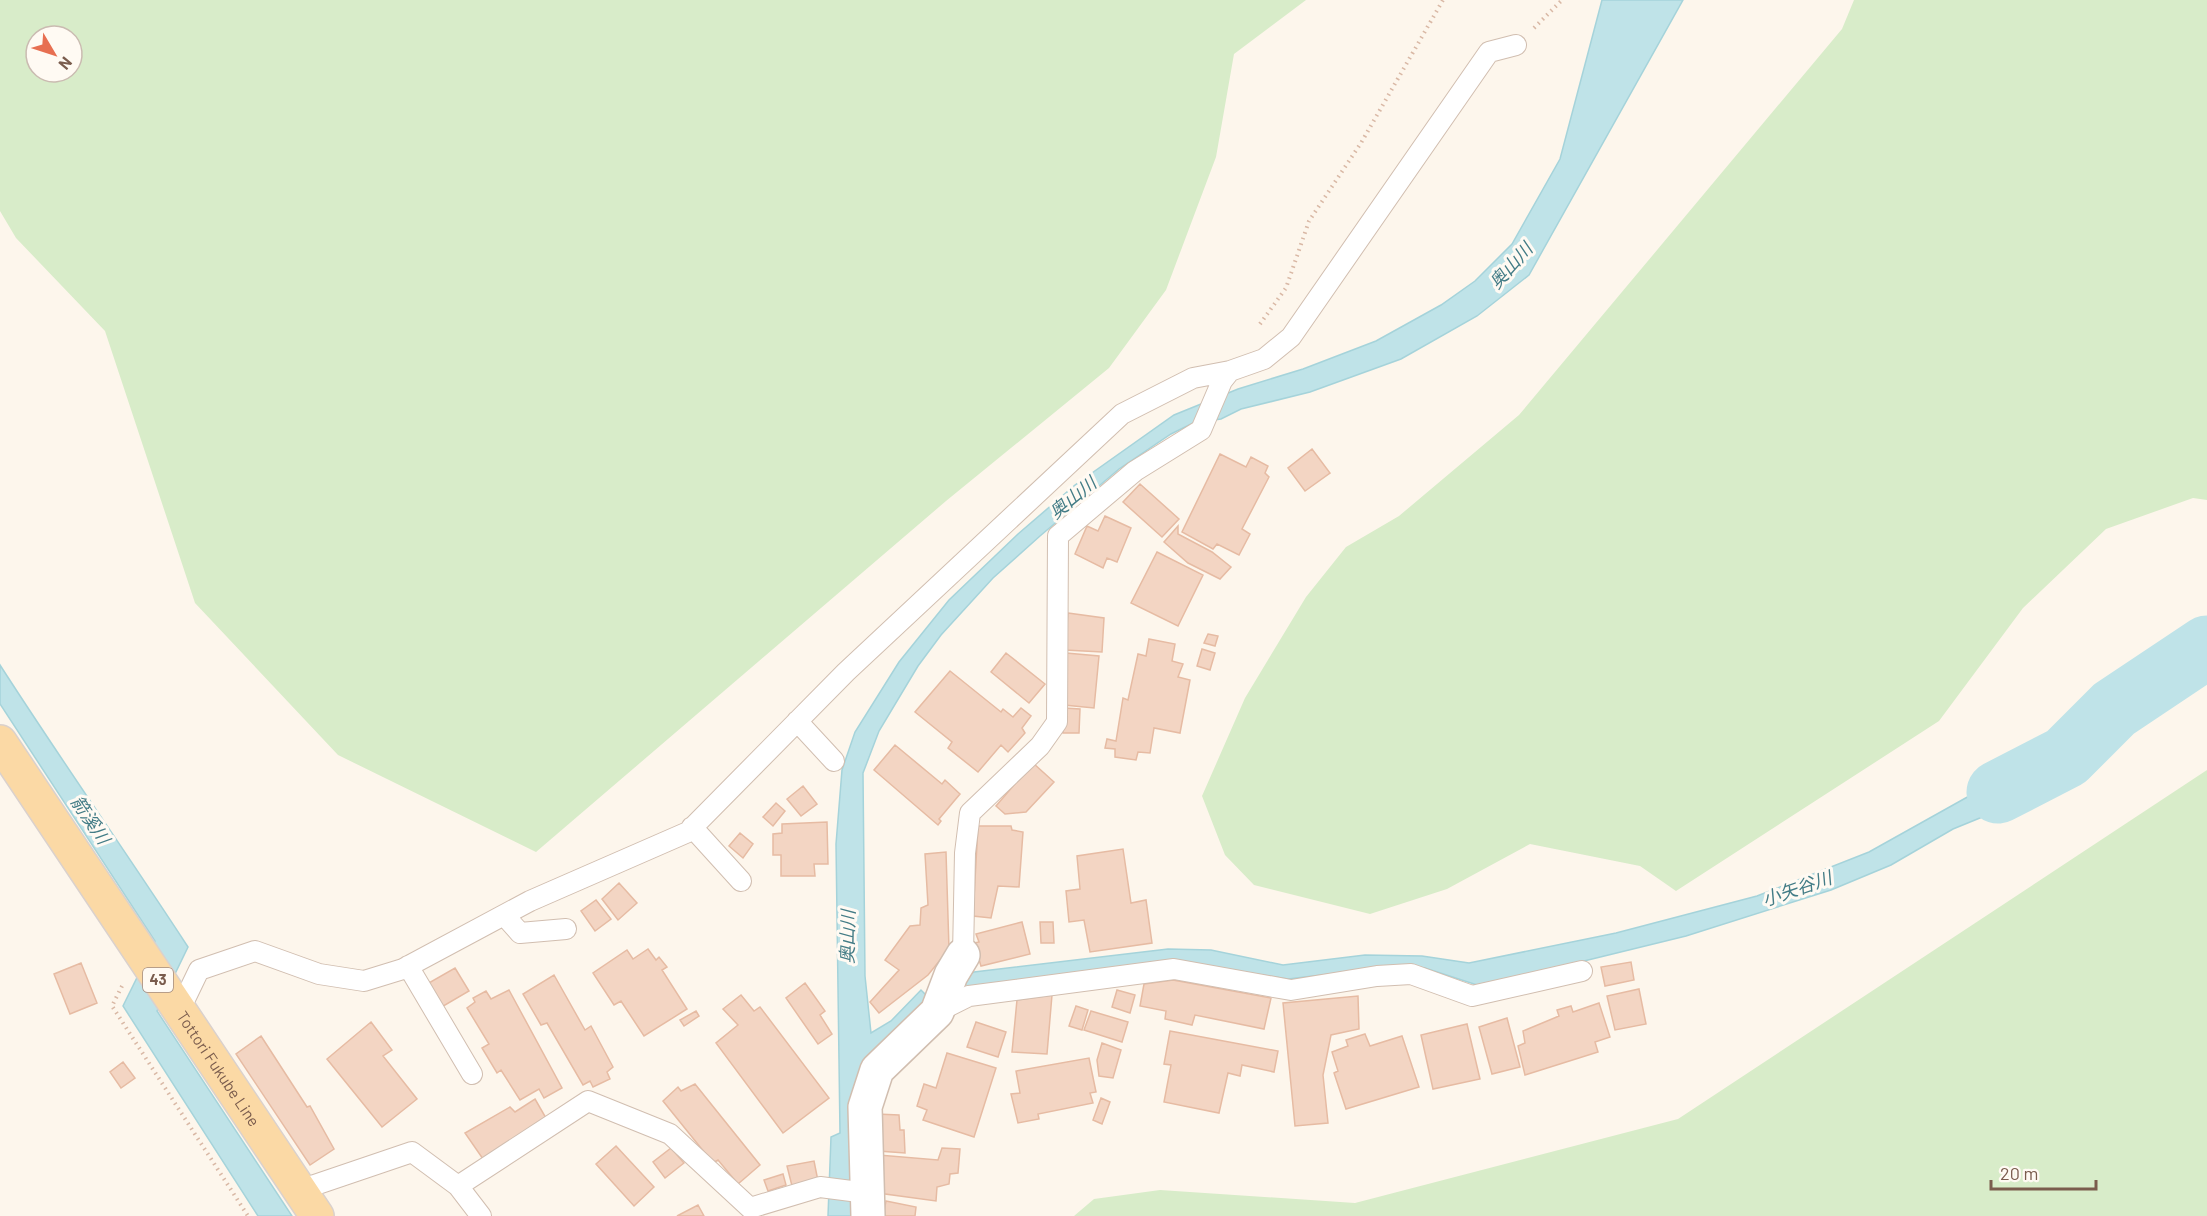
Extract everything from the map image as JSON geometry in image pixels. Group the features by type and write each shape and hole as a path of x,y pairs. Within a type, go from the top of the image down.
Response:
{"main road":[{"name":"Tottori Fukube Line","path":"0,742 309,1203"}],"street":[{"path":"868,1205 866,1107 877,1070 937,1012 951,975 963,956"}],"lane":[{"path":"176,1007 185,999 198,970 255,951 319,974 364,981 408,966 504,915 692,828 797,721 1122,414 1193,378 1230,371 1264,359 1291,337 1489,52 1516,45"},
{"path":"963,956 964,853 970,813 1040,746 1057,722 1058,536 1135,471 1201,430 1218,390 1230,371"},
{"path":"797,721 834,761"},
{"path":"692,828 741,881"},
{"path":"504,915 520,933 566,929"},
{"path":"408,966 472,1074"},
{"path":"937,1012 969,996 1174,969 1291,990 1377,975 1411,974 1472,996 1582,971"},
{"path":"458,1186 588,1101 670,1134 750,1208 820,1187 868,1205"},
{"path":"309,1203 412,1152 458,1186 481,1216"}],"path":[{"path":"1230,371 1249,339 1286,288 1309,221 1361,143 1443,0"},
{"path":"1516,45 1563,0"},
{"path":"140,953 112,1005 248,1216"}],"green space":[{"path":"0,0 1306,0 1234,54 1216,157 1166,290 1109,368 946,501 536,852 338,755 195,603 105,331 16,238 0,211"},
{"path":"1854,0 2207,0 2207,500 2193,498 2106,529 2023,608 1939,721 1676,891 1640,866 1530,844 1447,889 1370,914 1254,885 1225,855 1202,796 1245,698 1306,597 1346,547 1399,516 1519,415 1842,29"},
{"path":"2207,770 2207,1216 1074,1216 1094,1199 1160,1190 1355,1203 1678,1119"}],"water":[{"name":"奥山川","path":"1602,0 1683,0 1529,275 1477,316 1401,359 1310,392 1241,409 1221,419 1193,423 1171,434 1119,469 993,578 941,635 918,666 879,731 863,773 865,976 871,1033 891,1021 921,990 926,995 974,972 1168,949 1211,950 1283,965 1365,955 1422,956 1469,963 1616,933 1757,896 1869,852 1971,795 2065,736 2085,775 1953,829 1891,865 1831,890 1686,936 1477,985 1425,968 1398,966 1288,979 1180,962 979,985 883,1044 854,1216 828,1216 831,1137 840,1133 836,844 842,770 855,732 899,662 949,600 1018,534 1075,485 1174,415 1238,389 1303,369 1376,341 1441,305 1475,281 1512,244 1560,159"},
{"path":"2207,639 2207,654 2115,718 2093,759 2074,720 2111,704"},
{"name":"箭溪川","path":"0,665 188,947 157,1011 292,1216 258,1216 123,1006 155,941 0,704"}],"building":[{"path":"1312,449 1330,473 1305,491 1288,468"},
{"path":"1220,454 1246,467 1251,457 1268,466 1265,473 1269,477 1242,529 1250,534 1239,555 1217,544 1213,549 1182,532"},
{"path":"1140,484 1179,519 1162,537 1123,502"},
{"path":"1105,516 1131,528 1117,562 1107,558 1103,568 1075,554 1087,526 1098,531"},
{"path":"1178,526 1178,534 1212,552 1231,567 1220,579 1188,563 1164,542"},
{"path":"1157,552 1203,575 1178,626 1131,603"},
{"path":"1068,613 1104,618 1102,652 1065,650"},
{"path":"1208,634 1218,636 1215,646 1204,643"},
{"path":"1149,639 1175,644 1172,661 1183,664 1178,677 1190,680 1180,733 1154,728 1150,753 1138,752 1136,760 1115,757 1115,749 1105,748 1107,739 1116,741 1123,698 1128,700 1138,654 1146,656"},
{"path":"1202,649 1215,653 1210,670 1197,666"},
{"path":"1006,653 1045,684 1029,703 991,672"},
{"path":"1066,653 1099,656 1094,708 1064,705"},
{"path":"950,671 1001,712 1003,709 1013,717 1021,708 1031,716 1022,728 1025,733 1008,752 1001,745 978,772 948,748 952,742 915,712"},
{"path":"1064,708 1080,709 1079,733 1063,733"},
{"path":"895,745 942,784 945,780 960,794 939,819 941,821 938,825 874,770"},
{"path":"1033,763 1054,782 1026,812 1005,814 996,806"},
{"path":"803,786 817,804 801,816 787,799"},
{"path":"776,803 785,811 773,826 763,817"},
{"path":"827,822 828,864 814,864 815,876 781,876 781,855 773,855 773,834 782,833 782,824"},
{"path":"978,826 1011,826 1012,830 1023,832 1019,887 998,886 991,918 973,916"},
{"path":"740,833 753,844 743,858 729,846"},
{"path":"1123,849 1131,903 1146,900 1152,943 1090,952 1084,920 1069,922 1066,891 1080,889 1077,856"},
{"path":"946,852 949,949 928,975 879,1013 870,1002 899,970 885,960 910,926 920,925 921,908 928,905 925,854"},
{"path":"619,883 637,903 618,920 602,899"},
{"path":"596,900 611,919 595,931 581,911"},
{"path":"1022,922 1030,954 981,966 974,943 979,942 976,934"},
{"path":"1040,922 1053,922 1054,943 1041,943"},
{"path":"648,949 656,960 659,957 667,967 662,970 687,1009 644,1036 621,1001 614,1005 593,973 627,950 633,959"},
{"path":"1631,962 1634,980 1605,986 1601,967"},
{"path":"81,963 97,1003 70,1014 54,974"},
{"path":"455,968 469,991 440,1008 427,984"},
{"path":"554,975 585,1030 591,1026 613,1067 607,1072 610,1079 593,1087 590,1081 583,1085 547,1023 541,1025 523,994"},
{"path":"1173,980 1271,998 1264,1029 1195,1015 1192,1025 1165,1019 1166,1011 1140,1006 1144,984"},
{"path":"805,983 825,1011 820,1015 832,1034 818,1044 786,998"},
{"path":"1639,989 1646,1024 1615,1030 1607,996"},
{"path":"509,990 562,1088 544,1098 539,1089 520,1100 501,1070 497,1073 482,1048 489,1044 467,1008 475,1002 473,998 486,991 491,999"},
{"path":"1117,990 1135,995 1130,1013 1112,1007"},
{"path":"741,995 754,1011 760,1007 829,1098 783,1133 716,1043 738,1025 723,1009"},
{"path":"1052,995 1047,1054 1012,1052 1017,1000"},
{"path":"1358,996 1359,1029 1331,1035 1323,1075 1328,1123 1295,1126 1283,1003"},
{"path":"1599,1003 1610,1037 1595,1042 1598,1052 1525,1075 1518,1046 1525,1043 1523,1031 1559,1016 1557,1010 1571,1006 1573,1012"},
{"path":"1076,1006 1088,1010 1082,1030 1069,1026"},
{"path":"696,1011 699,1016 684,1026 680,1020"},
{"path":"1091,1011 1128,1022 1122,1042 1084,1030"},
{"path":"1507,1018 1520,1067 1492,1074 1479,1027"},
{"path":"371,1022 392,1050 383,1056 417,1099 382,1127 327,1059"},
{"path":"976,1022 1006,1032 998,1057 967,1047"},
{"path":"1467,1024 1480,1079 1433,1089 1421,1035"},
{"path":"1170,1031 1278,1051 1274,1072 1242,1065 1240,1076 1228,1073 1219,1113 1164,1102 1171,1065 1164,1064"},
{"path":"1365,1034 1370,1046 1402,1036 1419,1087 1346,1109 1334,1073 1338,1071 1332,1052 1348,1046 1346,1040"},
{"path":"261,1036 307,1107 310,1106 334,1149 310,1165 236,1054"},
{"path":"1102,1043 1121,1050 1113,1078 1099,1076 1097,1060"},
{"path":"947,1053 996,1068 974,1137 923,1120 927,1110 917,1106 924,1084 936,1088"},
{"path":"1089,1058 1096,1092 1090,1093 1093,1103 1038,1114 1039,1119 1018,1123 1011,1094 1020,1093 1016,1071"},
{"path":"123,1062 135,1078 121,1088 110,1072"},
{"path":"695,1084 760,1165 738,1184 718,1160 713,1163 663,1101 678,1087 681,1091"},
{"path":"1101,1098 1110,1102 1102,1124 1093,1120"},
{"path":"535,1099 546,1118 483,1159 465,1133 510,1107 515,1112"},
{"path":"876,1114 899,1115 900,1130 904,1130 905,1153 878,1151"},
{"path":"616,1146 654,1187 634,1206 596,1164"},
{"path":"671,1148 684,1163 665,1178 653,1162"},
{"path":"942,1148 960,1149 958,1173 950,1174 949,1184 937,1187 936,1201 878,1193 879,1155 938,1160"},
{"path":"814,1161 818,1181 792,1186 787,1166"},
{"path":"783,1174 786,1185 768,1191 764,1180"},
{"path":"886,1201 916,1207 915,1216 883,1216"},
{"path":"698,1205 704,1216 677,1216"}],"waterway":[{"name":"小矢谷川","path":"1998,792 2066,757 2114,709 2207,647"}]}
